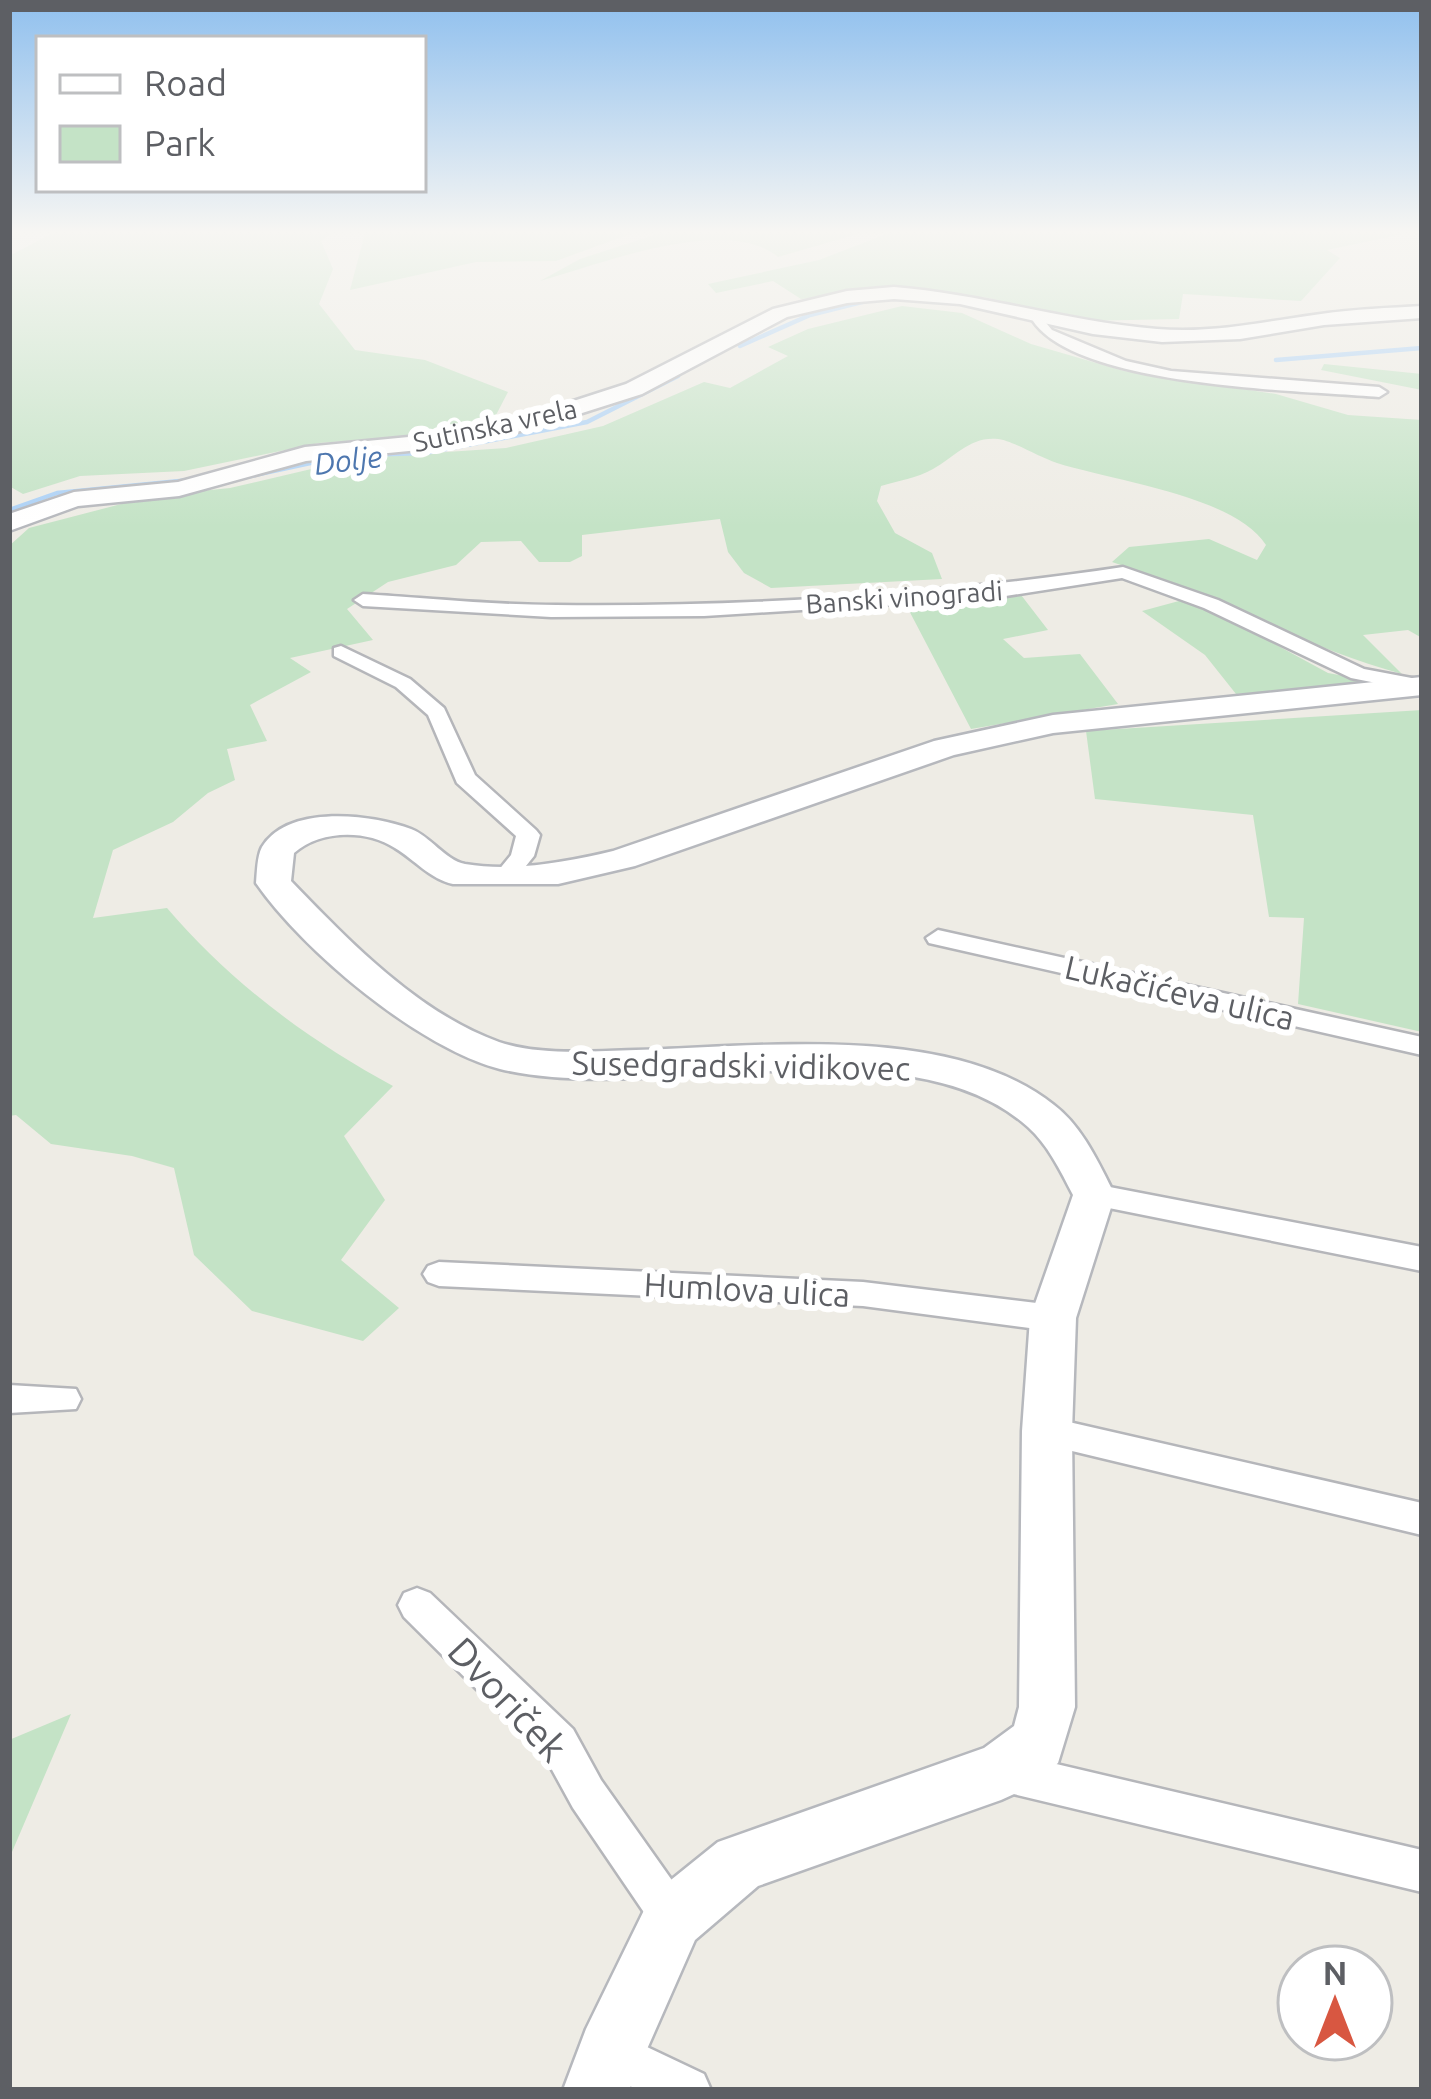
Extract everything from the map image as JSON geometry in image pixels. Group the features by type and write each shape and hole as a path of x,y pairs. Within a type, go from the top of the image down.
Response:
{"street":[{"name":"Sutinska vrela","path":"9,523 74,499 210,482 305,454 449,440 577,409 634,389 746,331"},
{"name":"Sutinska vrela","path":"1045,331 1142,370 1379,392"},
{"name":"Sutinska vrela","path":"1116,331 1194,336 1233,331"},
{"name":"Banski vinogradi","path":"363,600 534,611 738,609 993,592 1123,572 1211,604 1358,674 1421,686"},
{"path":"341,652 403,683 437,712 465,778 528,835 522,856 505,877"},
{"name":"Banski vinogradi","path":"505,877 558,874 622,859 945,748 1053,724 1421,686"},
{"name":"Susedgradski vidikovec","path":"505,877 453,874 402,837 356,825 325,826 293,836 272,862 273,883 300,912 427,1021 487,1052 564,1064 873,1061 938,1067 998,1088 1035,1110 1065,1140 1094,1195"},
{"name":"Lukačićeva ulica","path":"938,938 1422,1046"},
{"path":"688,2090 603,2071 674,1918 739,1863 1001,1771 1038,1743 1047,1707 1047,1430 1053,1318 1094,1195 1422,1259"},
{"name":"Humlova ulica","path":"439,1274 863,1294 1053,1318"},
{"path":"9,1399 64,1399"},
{"path":"1047,1430 1422,1519"},
{"name":"Dvoriček","path":"417,1605 559,1743 587,1794 674,1918"},
{"path":"1001,1771 1422,1871"}],"green space":[{"path":"9,331 340,331 355,350 425,360 508,392 496,415 436,434 319,443 184,471 80,476 23,494 9,486"},
{"path":"804,331 1002,331 1124,371 1276,394 1348,415 1422,420 1422,638 1408,630 1363,635 1402,674 1112,562 1129,547 1209,539 1257,560 1266,545 1250,528 1201,502 1057,463 998,439 971,444 927,472 881,486 877,501 895,533 932,553 942,579 771,588 744,573 728,552 720,519 582,535 582,556 570,562 539,562 521,541 481,542 456,565 388,582 347,609 373,640 290,658 311,672 250,705 267,741 227,749 235,780 208,793 173,822 113,850 93,918 167,908 217,961 272,1008 393,1086 344,1136 385,1200 341,1260 399,1308 363,1341 252,1311 194,1255 174,1168 132,1156 51,1144 16,1115 9,1116 9,546 29,528 152,496 230,488 358,458 506,448 603,426 704,382 730,388 788,356 768,347"},
{"path":"1324,364 1422,374 1422,390 1321,370"},
{"path":"1018,591 1048,630 1003,639 1024,658 1080,654 1118,704 971,729 903,599"},
{"path":"1190,598 1328,673 1377,682 1236,694 1205,655 1142,611"},
{"path":"1422,710 1422,1032 1298,1004 1304,918 1269,917 1253,815 1095,799 1086,731"},
{"path":"71,1714 9,1859 9,1740"}],"waterway":[{"name":"Dolje","path":"740,346 774,331"},
{"name":"Dolje","path":"1276,360 1422,348"},
{"name":"Dolje","path":"358,455 425,453 587,422 678,376"},
{"name":"Dolje","path":"223,482 343,456"},
{"name":"Dolje","path":"9,510 57,493 190,480"}]}
